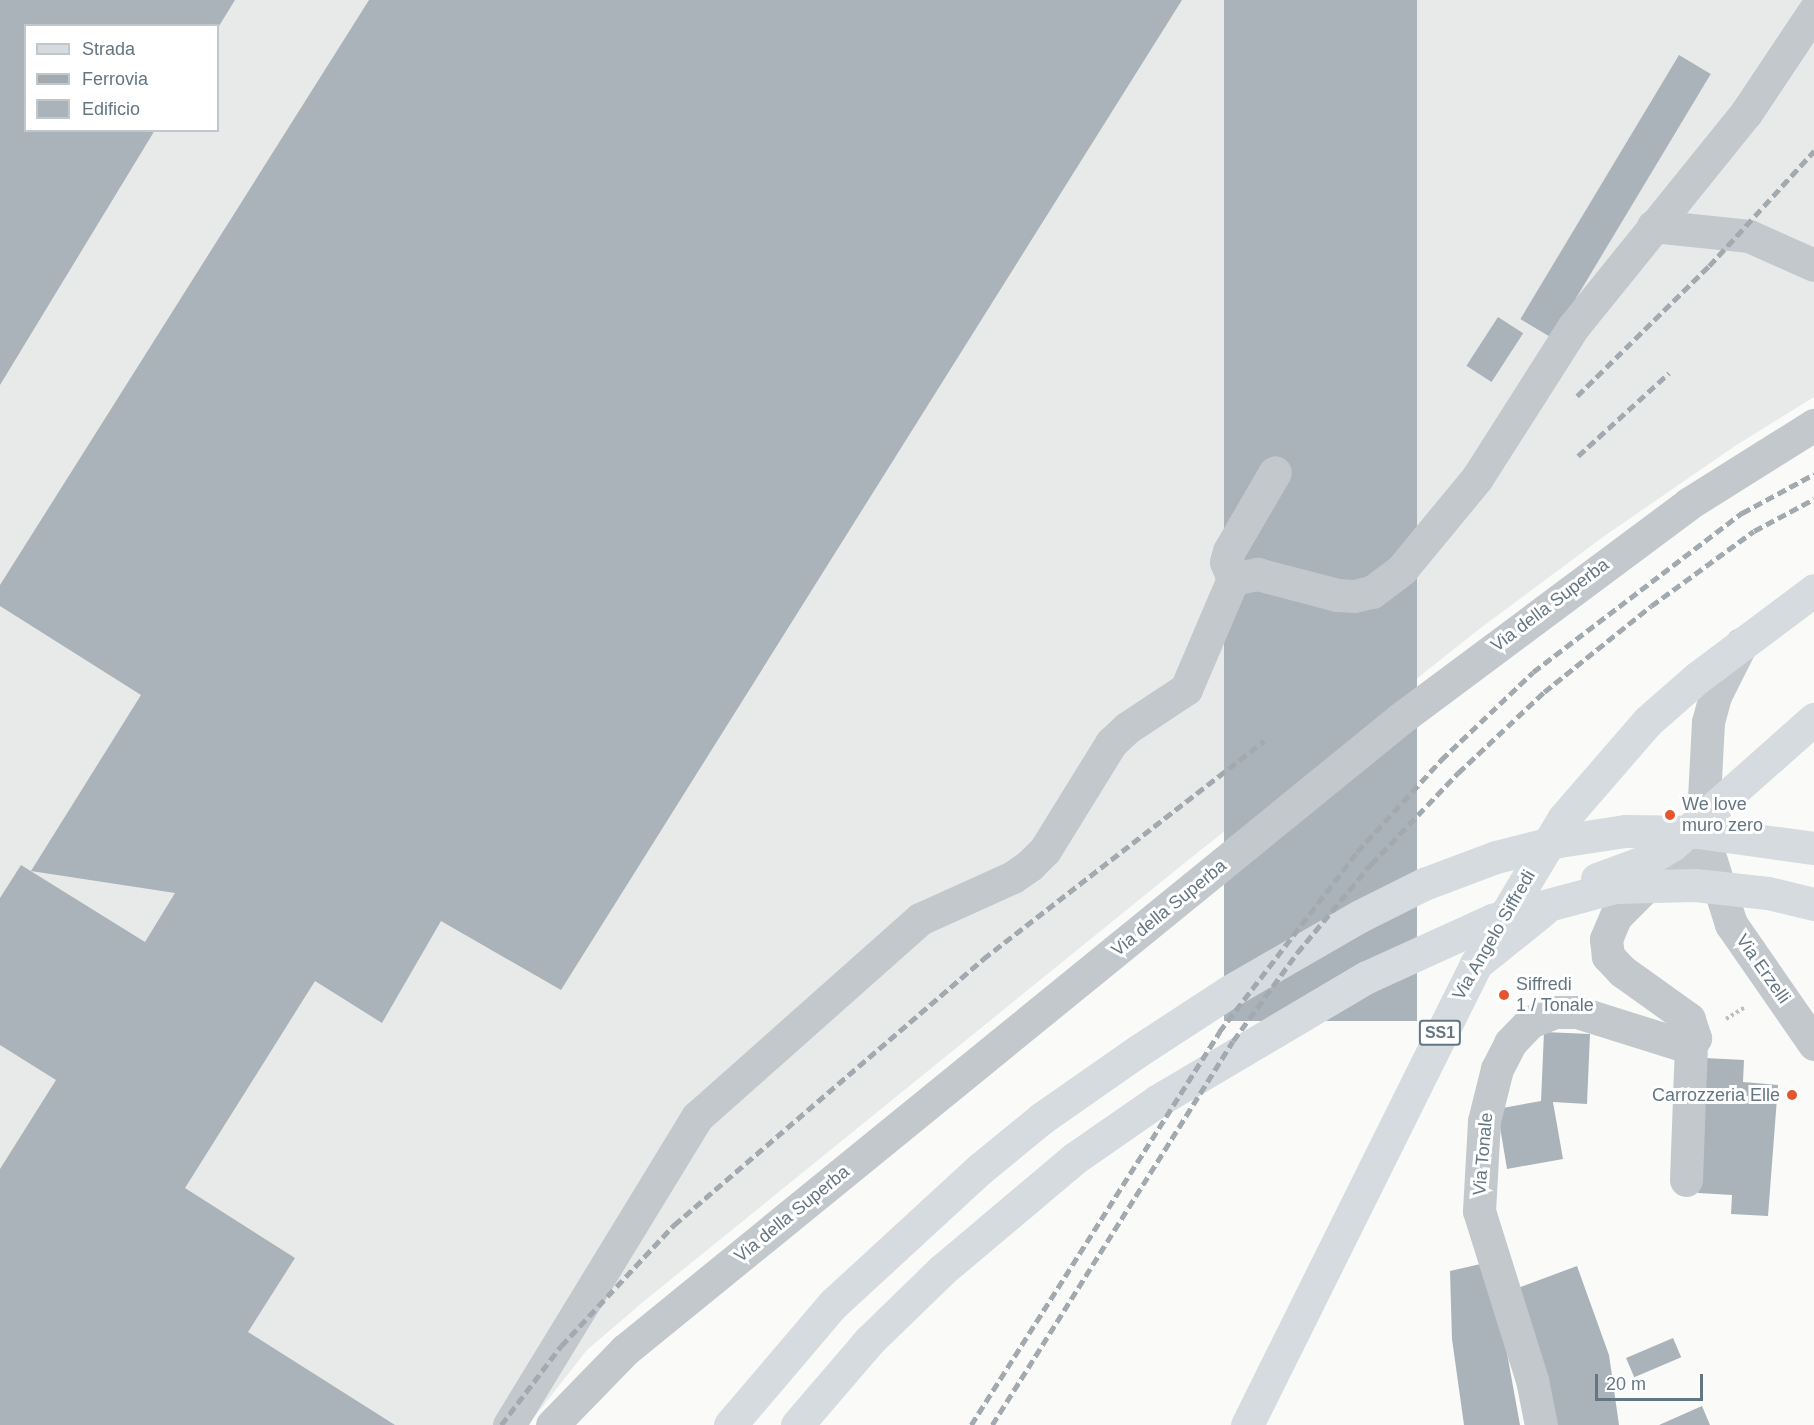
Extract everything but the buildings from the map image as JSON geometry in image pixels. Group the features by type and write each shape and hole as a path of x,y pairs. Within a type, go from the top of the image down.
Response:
{"main road":[{"name":"Via Angelo Siffredi","path":"1247,1425 1476,963 1563,819 1601,771 1648,721 1741,644 1814,590"},
{"path":"1476,963 1566,892 1646,861 1705,833 1814,719"},
{"path":"730,1425 832,1304 906,1233 989,1161 1056,1108 1147,1045 1230,991 1360,916 1424,884 1496,857 1559,841 1625,831 1698,832 1814,848"},
{"path":"797,1425 869,1341 1015,1206 1157,1101 1317,1005 1425,948 1492,920 1548,902 1615,887 1695,885 1768,892 1814,904"}],"street":[{"path":"1233,579 1257,574 1337,595 1354,596 1387,584 1430,538 1477,478 1574,326 1746,113 1814,11"},
{"path":"1653,226 1749,236 1814,265"},
{"name":"Via della Superba","path":"552,1425 625,1350 675,1308 1400,718 1688,504 1814,425"},
{"path":"509,1425 697,1117 920,919 1013,877 1030,865 1050,843 1112,743 1127,728 1186,689 1233,579 1226,562 1229,551 1275,472"},
{"name":"Via Erzelli","path":"1741,644 1719,686 1708,722 1705,833 1731,924 1814,1044"},
{"path":"1686,1180 1693,1041 1689,1019 1622,971 1608,956 1608,929 1650,882 1705,833"},
{"name":"Via Erzelli","path":"1612,873 1650,882 1684,894 1731,924"},
{"name":"Via Tonale","path":"1541,1425 1532,1380 1479,1211 1484,1121 1497,1069 1510,1043 1530,1022 1556,1012 1577,1012 1684,1048 1693,1041"}],"path":[{"path":"1693,1041 1776,988"}],"shaded area":[{"path":"0,0 1814,0 1814,397 1735,446 1603,537 1478,630 1187,861 643,1302 587,1350 528,1425 0,1425"}],"railway":[{"path":"1577,396 1709,266 1814,151"},
{"path":"1578,456 1669,373"},
{"path":"971,1425 1219,1032 1357,852 1441,760 1533,672 1742,513 1814,474"},
{"path":"992,1425 1233,1041 1297,953 1371,864 1458,773 1544,692 1651,606 1754,531 1814,499"},
{"path":"501,1425 561,1346 674,1225 983,959 1264,741"}],"place":[{"name":"We love muro zero","path":"1670,815"},
{"name":"Siffredi 1 / Tonale","path":"1504,995"},
{"name":"Carrozzeria Elle","path":"1792,1095"}]}
